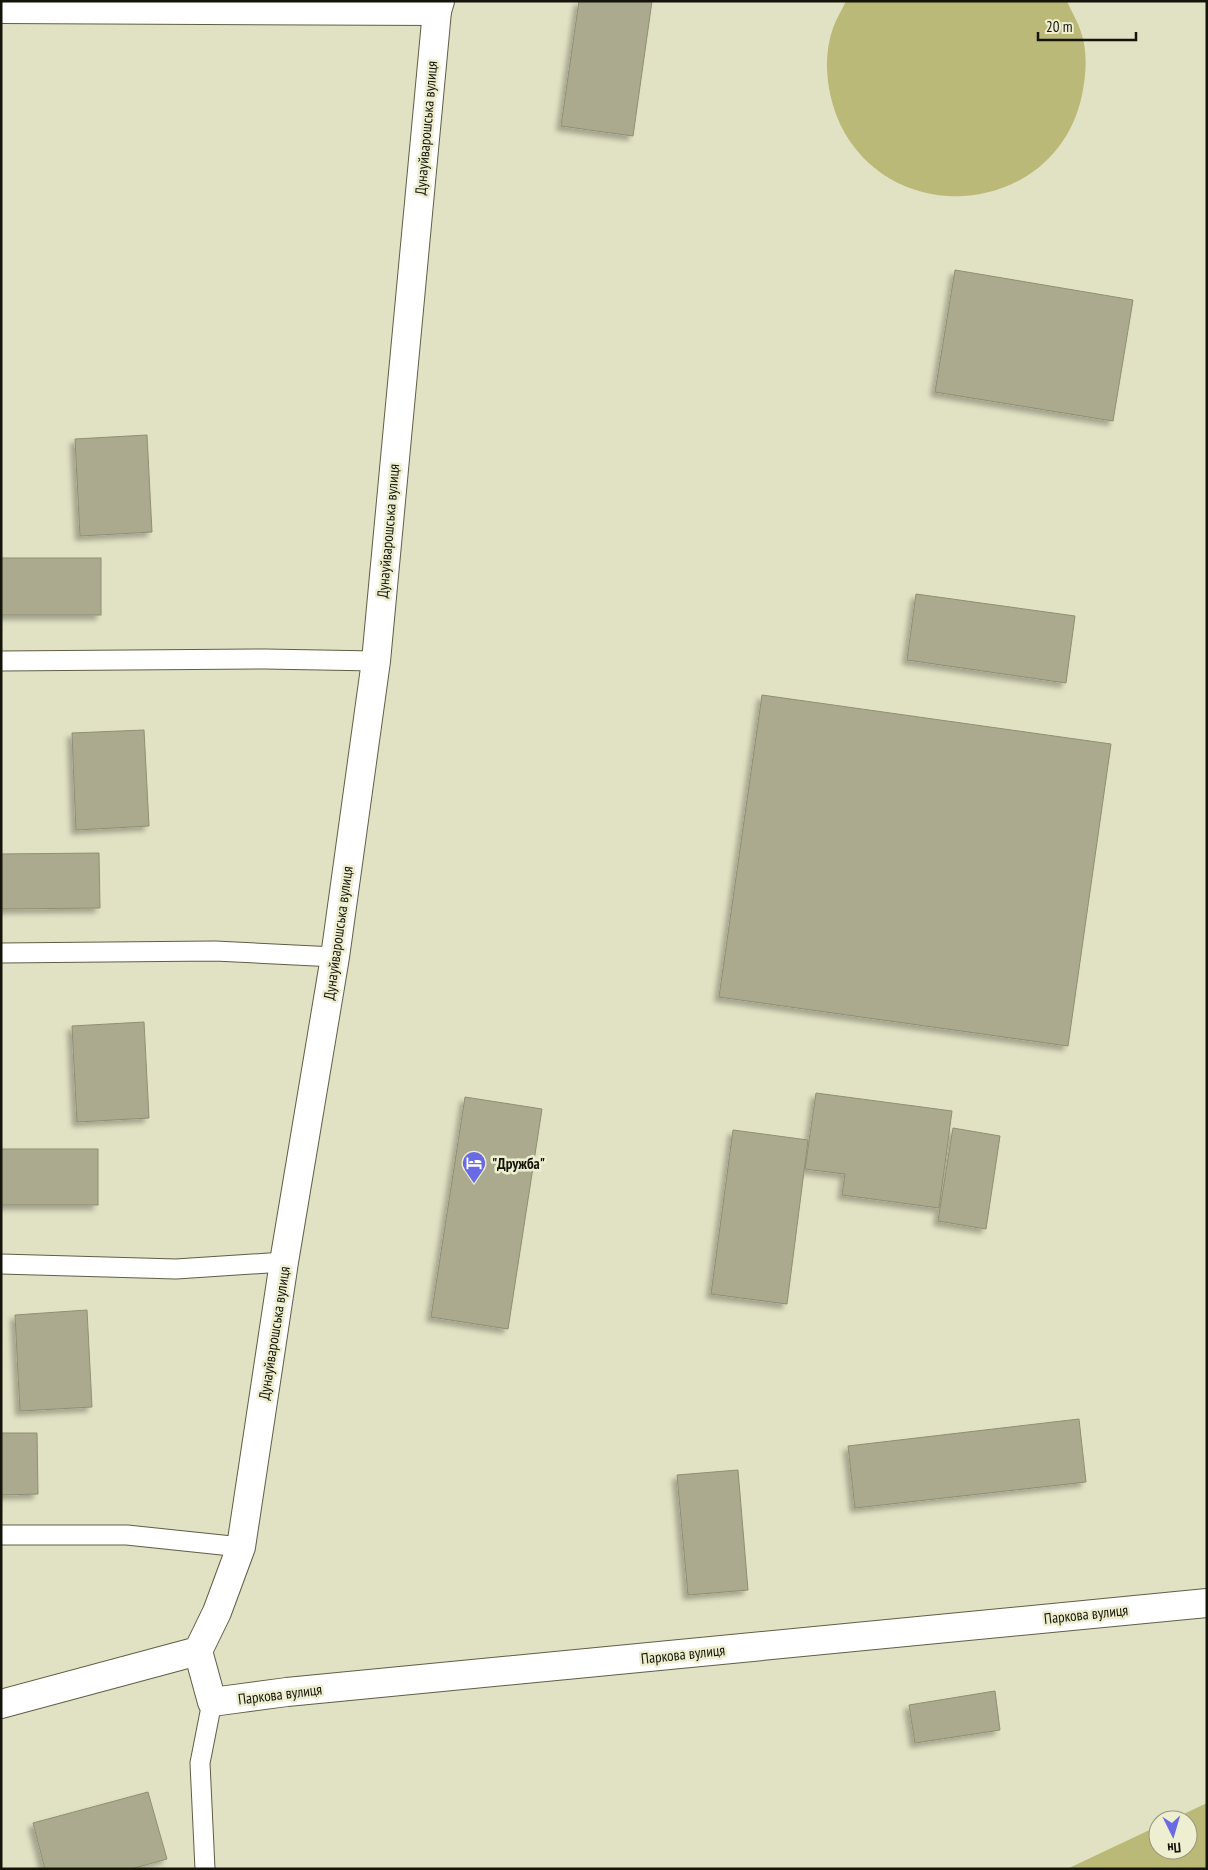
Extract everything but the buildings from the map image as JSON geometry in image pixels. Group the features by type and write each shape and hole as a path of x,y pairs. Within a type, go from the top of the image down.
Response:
{"street":[{"path":"1,9 438,6"},
{"name":"Дунауйварошська вулиця","path":"198,1651 216,1612 241,1548 284,1262 335,957 376,661 438,6"},
{"name":"Паркова вулиця","path":"212,1702 307,1690 1207,1603"},
{"path":"1,1704 198,1651 212,1702"}],"lane":[{"path":"1,661 265,659 376,661"},
{"path":"1,954 215,951 335,957"},
{"path":"1,1264 176,1269 284,1262"},
{"path":"1,1535 127,1535 241,1548"},
{"path":"205,1869 200,1763 212,1702"}],"shaded area":[{"path":"846,1 1067,1 1081,32 1085,47 1086,64 1082,95 1067,135 1041,165 1008,186 972,195 933,194 897,182 865,159 840,124 832,101 828,77 828,52 833,28"},
{"path":"1207,1803 1207,1869 1067,1869 1148,1831 1148,1860 1198,1860 1198,1810 1192,1810"}],"place":[{"name":"\"Дружба\"","path":"474,1184"}]}
